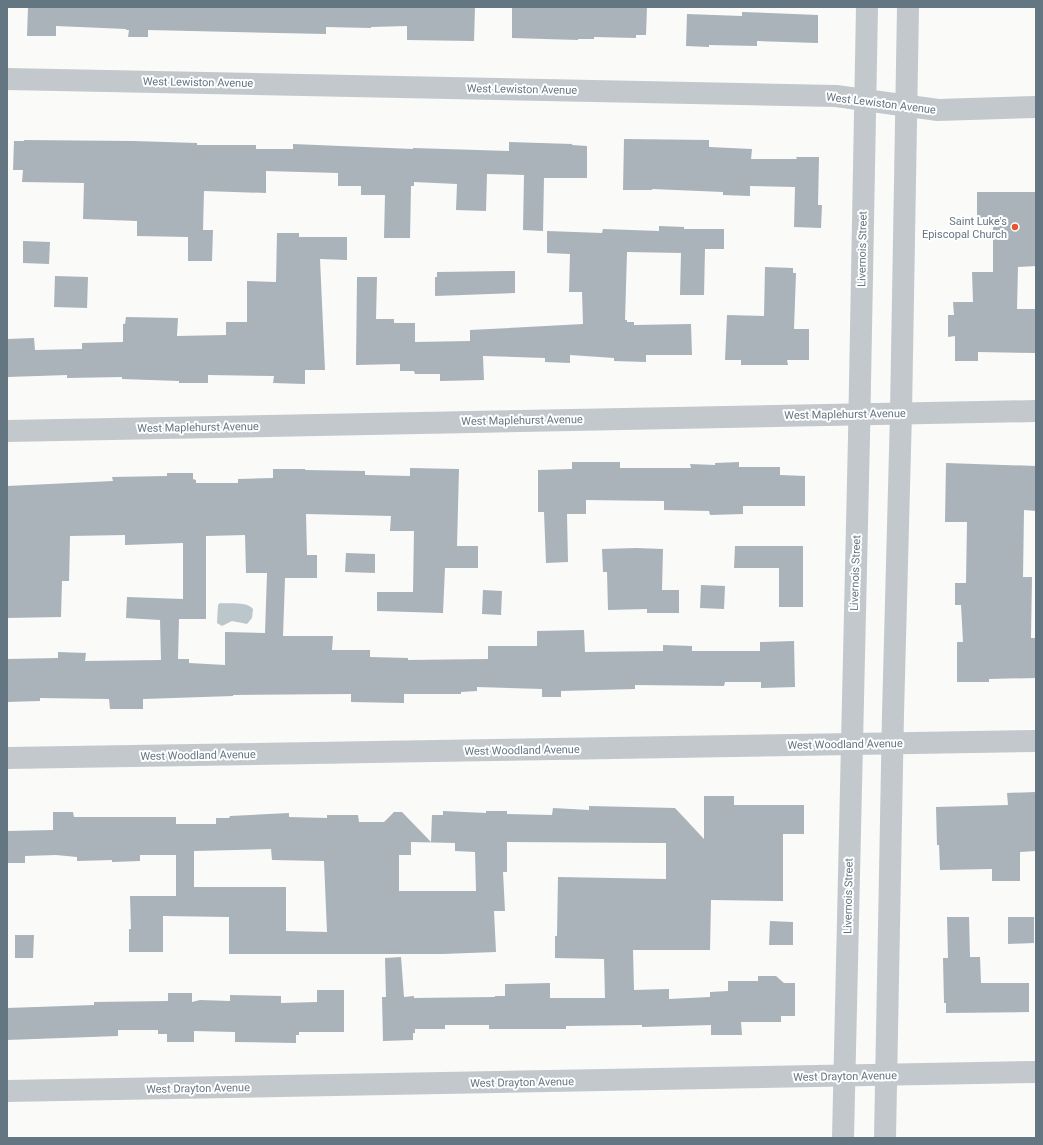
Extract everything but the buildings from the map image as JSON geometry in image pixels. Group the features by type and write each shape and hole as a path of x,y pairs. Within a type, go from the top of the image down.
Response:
{"street":[{"name":"Livernois Street","path":"843,1138 860,414 867,7"},
{"path":"885,1138 901,413 908,7"},
{"name":"West Lewiston Avenue","path":"7,79 836,96 938,110 1036,107"},
{"name":"West Maplehurst Avenue","path":"7,431 1036,411"},
{"name":"West Woodland Avenue","path":"7,758 1036,741"},
{"name":"West Drayton Avenue","path":"7,1091 1036,1072"}],"shaded area":[{"path":"220,603 250,606 253,609 252,618 247,624 232,621 222,626 217,623 218,605"}],"place":[{"name":"Saint Luke's Episcopal Church","path":"1015,227"}]}
